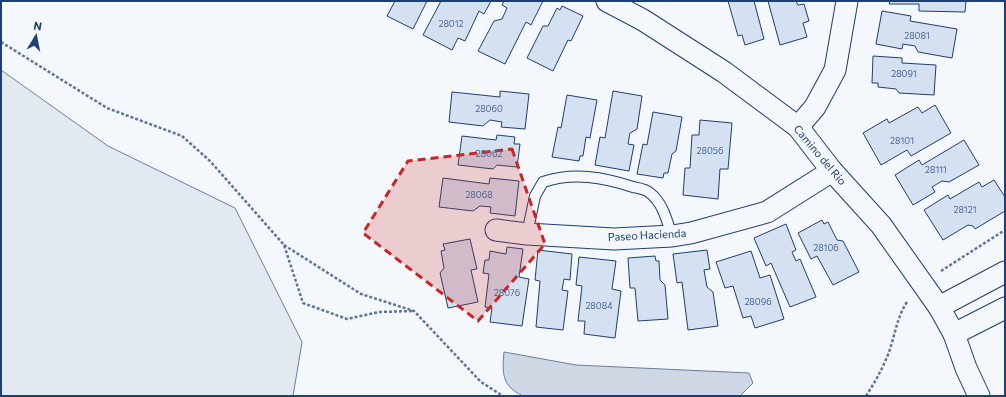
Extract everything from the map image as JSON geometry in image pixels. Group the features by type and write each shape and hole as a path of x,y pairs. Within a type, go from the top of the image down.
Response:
{"street":[{"name":"Camino del Rio","path":"607,1 643,20 724,72 798,126 832,171 881,225 939,307 954,334 979,396"},
{"path":"798,126 815,107 835,70 847,1"},
{"name":"Paseo Hacienda","path":"496,230 527,234 614,239 672,236 691,233 767,212 832,171"},
{"path":"939,307 1005,272"},
{"path":"954,334 1005,308"}],"lane":[{"path":"527,234 535,196 543,182 558,177 580,176 617,182 649,192 662,208 672,236"}],"path":[{"path":"1,42 108,108 182,136 210,161 284,245 361,294 414,311 481,382 504,396"},
{"path":"284,245 303,303 347,319 379,312 414,311"}],"highlighted area":[{"path":"512,149 545,244 478,321 363,233 408,161"}],"shaded area":[{"path":"1,70 108,146 235,208 302,342 293,396 1,396"},
{"path":"504,352 576,365 749,373 753,383 740,396 523,396 511,388 507,383 503,367"}],"building":[{"path":"395,1 427,1 413,29 387,16"},
{"path":"441,1 491,1 484,14 479,11 465,41 458,38 452,50 423,35"},
{"path":"504,1 543,1 531,25 526,22 505,64 478,51 494,21 502,19 507,8 502,5"},
{"path":"728,1 754,1 764,39 745,45 742,35 738,36"},
{"path":"768,1 796,1 798,5 804,4 809,21 803,23 807,37 780,45"},
{"path":"890,1 966,1 965,12 919,11 919,4 889,4"},
{"path":"562,6 583,16 571,41 568,40 553,71 527,58 543,26 548,26 557,8 560,10"},
{"path":"882,11 911,16 910,21 957,29 952,58 918,52 915,46 903,44 902,49 876,44"},
{"path":"873,56 902,58 902,63 936,65 934,95 899,93 896,89 878,87 878,83 872,83"},
{"path":"500,91 529,94 525,129 501,127 502,122 490,120 483,126 449,122 452,92 500,97"},
{"path":"613,91 642,96 637,129 630,133 628,144 634,145 629,171 595,165 600,137 605,138"},
{"path":"567,95 597,100 590,138 586,137 583,156 580,156 579,161 552,157 558,127 561,128"},
{"path":"935,105 951,133 911,156 907,150 881,165 863,133 887,119 889,123 918,107 922,113"},
{"path":"653,112 682,117 676,151 672,154 668,173 664,173 663,178 637,174 643,144 647,145"},
{"path":"700,120 732,123 728,169 720,169 718,199 683,195 685,168 690,168 692,135 699,135"},
{"path":"497,135 515,137 514,144 520,144 517,167 497,165 493,169 458,165 462,136 496,140"},
{"path":"964,140 979,165 949,182 942,181 932,187 935,192 913,205 895,175 919,160 922,165"},
{"path":"443,178 489,184 490,178 519,181 515,216 490,213 491,207 480,206 473,211 439,207"},
{"path":"994,180 1005,197 1005,211 975,229 973,226 968,225 943,240 924,210 948,195 950,199 979,182 982,187"},
{"path":"822,220 824,224 828,222 837,240 843,241 859,272 833,285 817,256 811,259 798,233"},
{"path":"786,224 796,250 792,252 796,261 800,259 816,297 790,307 771,263 766,266 754,238"},
{"path":"470,239 477,269 471,270 478,302 448,308 440,273 444,268 441,251 445,250 443,244"},
{"path":"507,247 523,249 519,277 529,279 522,326 490,322 492,308 485,307 489,274 483,273 485,260 489,260 490,251 506,254"},
{"path":"538,250 572,254 570,280 564,279 562,290 568,291 563,330 536,327 540,281 535,280"},
{"path":"707,250 710,269 704,270 707,287 713,292 718,326 688,330 682,282 677,283 673,254"},
{"path":"751,251 760,278 770,275 784,319 755,328 751,316 743,318 733,286 725,288 716,262"},
{"path":"655,256 656,261 659,261 660,280 665,285 668,319 638,321 635,288 630,288 628,258"},
{"path":"579,257 616,261 612,289 621,291 615,338 584,334 585,321 578,321 582,286 576,285"}]}
